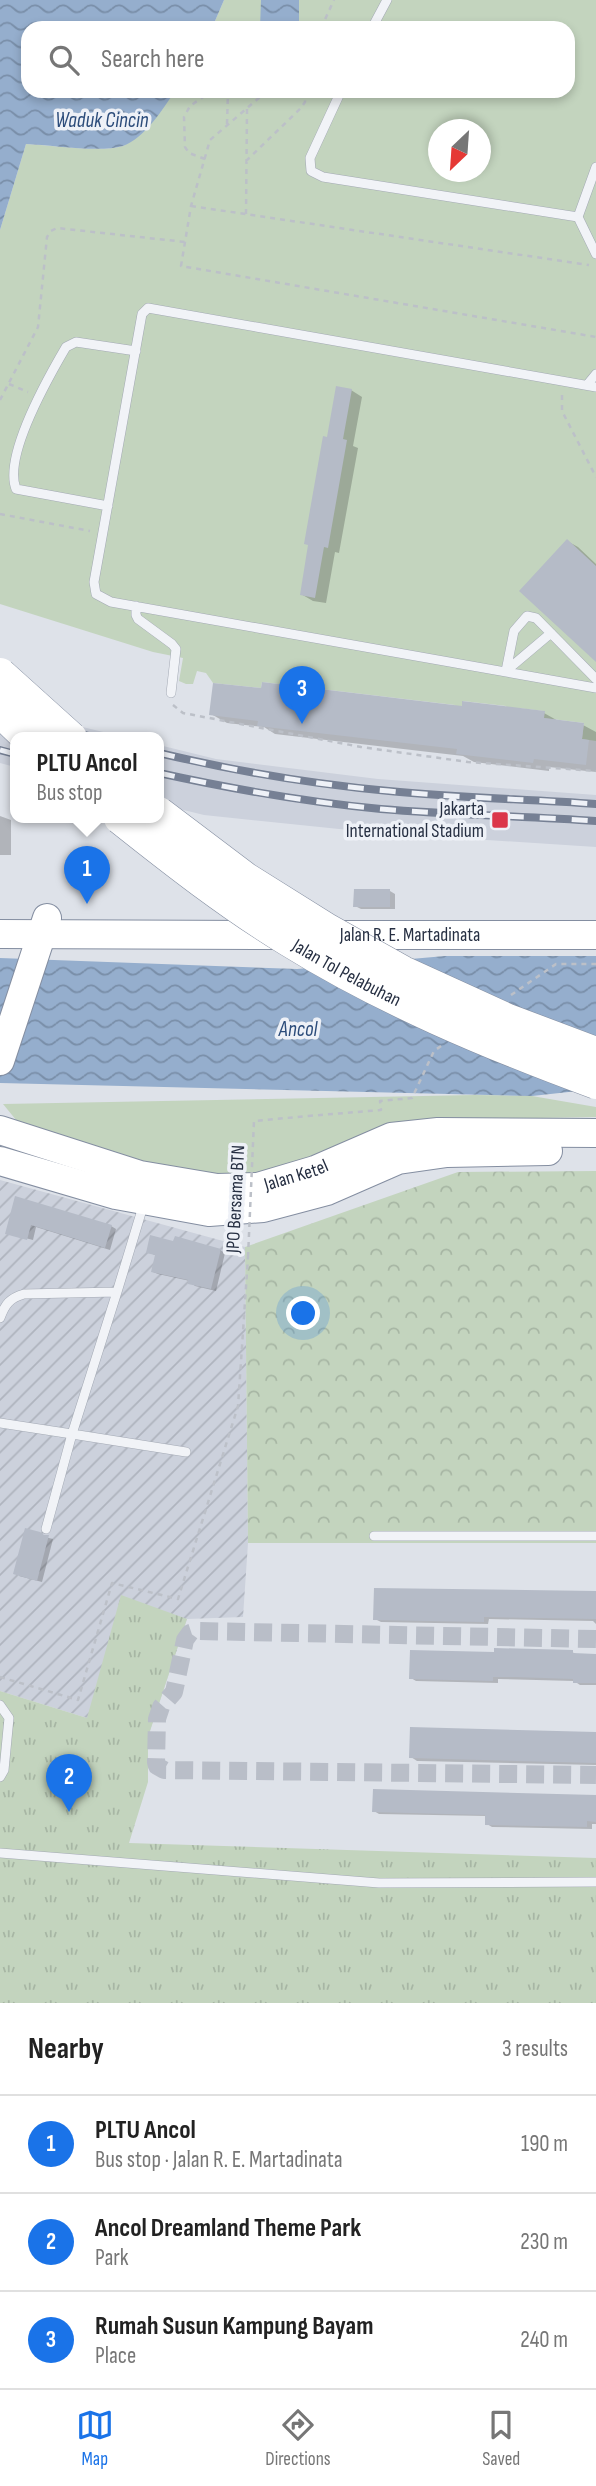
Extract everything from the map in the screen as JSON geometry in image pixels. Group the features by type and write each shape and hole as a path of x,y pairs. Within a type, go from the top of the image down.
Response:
{"highway":[{"path":"0,674 64,732"},
{"path":"0,711 22,732"},
{"name":"Jalan Tol Pelabuhan","path":"164,817 245,878 328,930 403,972 509,1020 596,1052"},
{"name":"Jalan Tol Pelabuhan","path":"126,823 190,873 288,940 409,1006 510,1051 596,1083"},
{"name":"Jalan R. E. Martadinata","path":"2,934 596,935"},
{"path":"0,1061 42,934"},
{"name":"Jalan Ketel","path":"0,1130 140,1175 209,1212 263,1208 327,1191 398,1160 447,1153 596,1150"},
{"name":"Jalan Ketel","path":"0,1161 144,1201 217,1188 258,1187 315,1170 391,1137 438,1132 596,1133"}],"lane":[{"path":"376,21 387,0"},
{"path":"338,98 310,158 311,171 323,177 578,218"},
{"path":"596,167 578,218 596,254"},
{"path":"596,374 592,386 148,308 142,314 94,582 96,594 111,602 596,688"},
{"path":"108,506 16,489 13,482 18,452 24,429 38,397 65,347 70,344 136,351"},
{"path":"136,606 138,619 176,649 171,693"},
{"path":"506,671 514,631 527,616 536,618 596,679"},
{"path":"506,671 551,633"},
{"path":"46,1529 72,1434 144,1201"},
{"path":"0,1318 4,1306 13,1297 24,1294 117,1292"},
{"path":"0,1423 186,1452"},
{"path":"374,1536 596,1536"},
{"path":"0,1705 9,1718 4,1770 0,1777"},
{"path":"0,1853 379,1883 596,1882"}],"path":[{"path":"324,21 334,0"},
{"path":"202,98 190,106 184,117 185,148 189,153 205,159"},
{"path":"227,124 228,98"},
{"path":"259,98 210,141 191,206 181,263 184,267 596,337"},
{"path":"246,161 301,108 305,98"},
{"path":"246,214 247,108"},
{"path":"191,206 596,266"},
{"path":"0,400 40,318 47,237 51,231 57,228 185,243"},
{"path":"565,381 562,411 596,477"},
{"path":"9,384 38,397"},
{"path":"0,514 103,534"},
{"path":"171,693 174,708 183,713 360,747 468,762 596,771"},
{"name":"JPO Bersama BTN","path":"0,1677 78,1700 112,1583 178,1599 238,1406 254,1121 381,1110 380,1101 412,1098"}],"shaded area":[{"path":"0,707 103,732 10,732 10,766 0,763"},
{"path":"164,746 216,759 378,779 596,795 596,847 378,833 204,815 164,805"},
{"path":"0,1180 245,1247 248,1543 243,1617 187,1619 148,1737 0,1691"}],"green space":[{"path":"224,0 596,0 596,741 582,739 584,723 544,718 544,711 518,708 515,724 506,706 463,701 460,722 455,705 262,682 261,688 213,683 206,673 197,671 193,684 186,684 179,681 183,658 153,652 0,604 0,230 26,144 89,149 114,148 128,143 170,98 575,98 575,21 215,21"},
{"path":"532,1096 596,1107 596,1117 413,1120 312,1161 251,1178 159,1167 21,1126 3,1104"},
{"path":"596,1171 596,1543 248,1543 245,1247 458,1172"},
{"path":"121,1595 187,1619 148,1737 148,1782 129,1843 596,1858 596,2003 0,2003 0,1691 87,1718"}],"water":[{"name":"Waduk Cincin","path":"0,0 224,0 215,21 21,21 21,98 170,98 146,130 123,146 89,149 26,144 0,230"},
{"path":"261,0 299,0 299,21 260,21"},
{"name":"Ancol","path":"445,956 596,956 596,1089 532,1096 0,1083 0,958 297,969"}],"building":[{"path":"336,386 352,389 343,439 347,440 328,548 324,547 315,598 300,595 308,545 304,544 323,436 327,437"},
{"path":"567,539 596,566 596,662 519,591"},
{"path":"262,682 462,706 462,701 545,711 544,718 584,723 582,739 589,740 586,765 534,759 533,763 456,754 457,749 257,726 258,721 209,715 213,683 261,688"},
{"path":"354,889 390,889 390,907 353,907"},
{"path":"15,1196 112,1225 105,1248 31,1225 27,1240 5,1234"},
{"path":"150,1235 173,1241 175,1236 221,1249 211,1289 188,1284 188,1280 151,1272 155,1255 146,1253"},
{"path":"25,1528 49,1535 37,1581 13,1574"},
{"path":"374,1588 596,1591 596,1619 484,1617 484,1622 373,1620"},
{"path":"494,1648 573,1650 573,1653 596,1654 596,1683 573,1683 573,1679 515,1677 493,1677 493,1681 409,1679 410,1650 494,1652"},
{"path":"410,1727 596,1732 596,1763 409,1758"},
{"path":"373,1789 596,1795 596,1822 587,1821 587,1827 485,1825 485,1815 372,1812"}],"tunnel":[{"path":"596,1639 196,1631 190,1633 185,1640 174,1692 161,1707 157,1719 156,1762 157,1766 164,1770 596,1775"}],"railway":[{"path":"0,714 72,732"},
{"path":"0,727 20,732"},
{"path":"0,750 10,753"},
{"path":"164,754 216,766 331,785 441,795 596,804"},
{"path":"164,774 269,794 353,806 596,821"}],"place":[{"name":"Rumah Susun Kampung Bayam","path":"302,724"},
{"name":"Jakarta International Stadium","path":"500,820"},
{"name":"PLTU Ancol","path":"87,904"},
{"name":"Ancol Dreamland Theme Park","path":"69,1812"}]}
